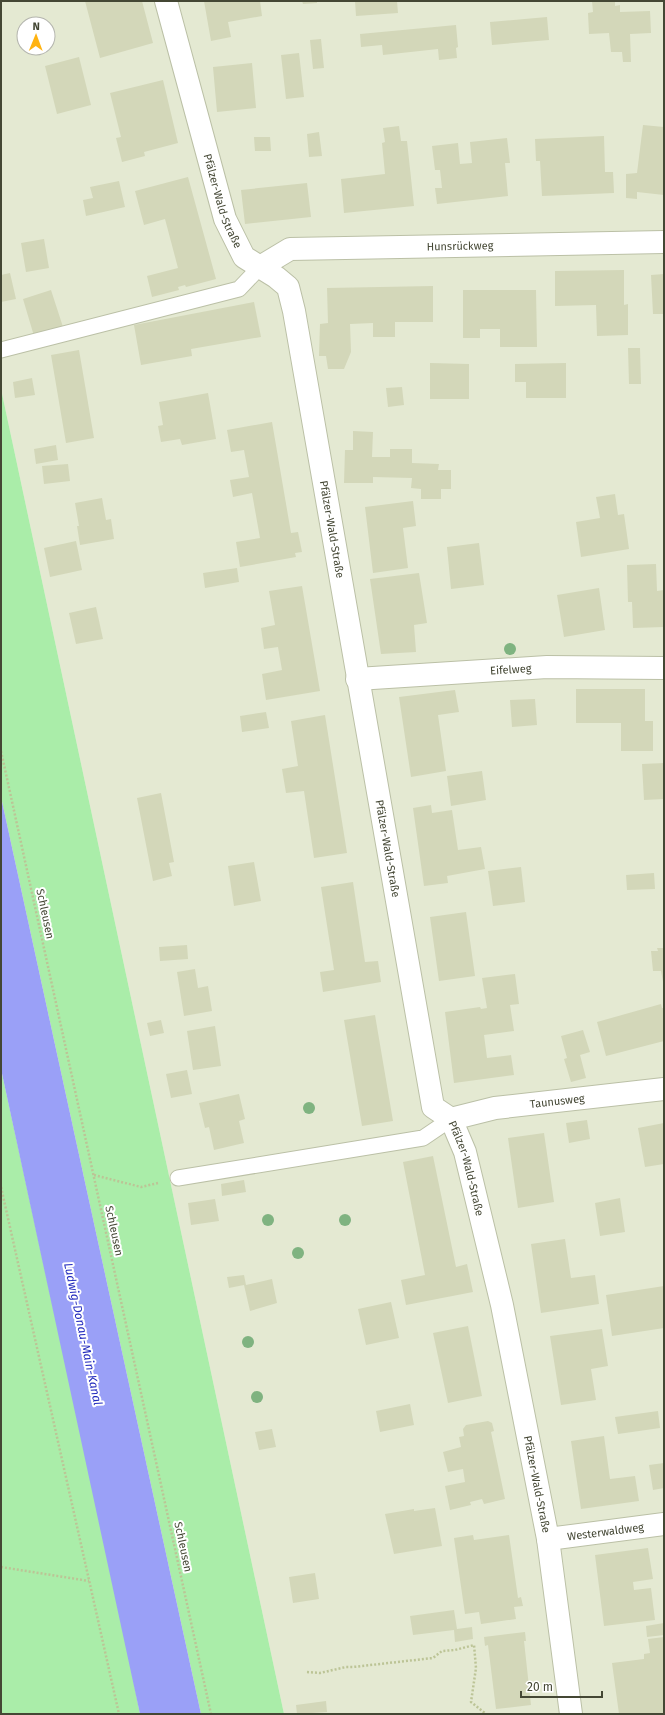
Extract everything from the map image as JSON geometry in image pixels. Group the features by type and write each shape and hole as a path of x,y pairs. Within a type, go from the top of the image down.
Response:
{"street":[{"name":"Pfälzer-Wald-Straße","path":"166,1 225,219 244,257 276,277 288,287 291,299 434,1107 451,1119 465,1152 502,1305 548,1539 571,1714"},
{"name":"Hunsrückweg","path":"260,267 290,249 664,242"},
{"name":"Eifelweg","path":"357,678 548,666 664,668"},
{"name":"Taunusweg","path":"451,1119 495,1108 664,1089"},
{"name":"Westerwaldweg","path":"548,1539 664,1524"}],"lane":[{"path":"1,350 239,289 260,267"},
{"path":"178,1178 423,1138 451,1119"}],"path":[{"name":"Schleusen","path":"1,751 211,1714"},
{"path":"94,1175 141,1186 178,1178"},
{"path":"1,1187 119,1714"},
{"path":"1,1567 89,1581"},
{"path":"307,1672 320,1673 346,1667 433,1658 442,1651 455,1650 474,1645 476,1668 471,1702 486,1714"}],"shaded area":[{"path":"1,1 664,1 664,1714 284,1714 1,389"}],"green space":[{"path":"1,389 284,1714 201,1714 1,797"},
{"path":"1,1069 122,1623 140,1714 1,1714"}],"water":[{"name":"Ludwig-Donau-Main-Kanal","path":"1,797 201,1714 140,1714 1,1069"}],"building":[{"path":"85,1 142,1 153,43 100,58"},
{"path":"204,1 260,1 262,16 228,22 231,37 211,41"},
{"path":"302,1 317,1 317,3 303,4"},
{"path":"355,1 397,1 398,13 356,16"},
{"path":"592,1 615,1 615,6 620,5 620,12 650,11 651,33 630,34 631,62 623,62 622,52 611,52 609,33 589,34 588,13 593,12"},
{"path":"547,17 549,40 492,45 490,22"},
{"path":"456,25 458,47 456,48 457,58 439,60 438,49 383,55 382,45 361,47 360,34"},
{"path":"321,39 324,68 313,69 310,40"},
{"path":"299,53 304,97 286,99 281,55"},
{"path":"79,57 91,105 57,114 45,66"},
{"path":"252,63 256,108 217,112 213,67"},
{"path":"163,80 178,143 144,152 145,156 122,162 116,138 121,137 110,93"},
{"path":"643,125 664,127 664,195 637,192 637,199 626,198 626,174 637,173"},
{"path":"399,126 401,141 407,141 414,206 344,213 341,179 385,174 382,143 385,142 383,128"},
{"path":"319,132 322,156 309,157 307,134"},
{"path":"604,136 605,172 613,172 614,193 542,196 540,161 536,161 535,139"},
{"path":"254,137 270,137 271,151 255,151"},
{"path":"507,138 510,163 505,163 508,196 437,204 435,188 442,188 440,170 435,170 432,146 458,143 460,164 472,163 470,142"},
{"path":"188,177 216,279 186,287 185,285 178,287 179,290 152,297 147,276 178,268 165,219 144,225 135,191"},
{"path":"119,181 125,207 86,216 83,200 93,198 90,187"},
{"path":"307,183 311,217 245,224 241,190"},
{"path":"44,239 49,268 26,272 21,243"},
{"path":"624,270 624,305 628,304 628,335 597,336 596,305 555,306 555,271"},
{"path":"10,273 16,299 1,302 1,275"},
{"path":"664,274 664,314 653,314 651,275"},
{"path":"433,286 433,322 395,322 395,337 373,337 373,323 350,324 351,352 344,369 328,369 326,356 319,356 320,324 328,323 327,288"},
{"path":"51,290 63,327 34,336 23,299"},
{"path":"463,290 536,290 537,347 500,347 500,329 480,329 480,338 463,338"},
{"path":"254,302 261,337 191,349 192,356 141,365 134,325"},
{"path":"628,348 640,348 641,384 629,384"},
{"path":"79,350 94,438 66,443 51,355"},
{"path":"430,363 469,364 469,399 430,399"},
{"path":"566,363 566,398 526,398 526,382 515,382 515,364"},
{"path":"32,378 35,395 15,398 13,382"},
{"path":"402,387 404,405 388,407 386,388"},
{"path":"208,393 216,439 182,445 180,439 161,442 158,426 163,425 159,402"},
{"path":"272,422 291,533 298,532 302,552 295,553 296,557 240,567 236,542 260,538 252,493 233,497 230,480 249,477 244,450 231,452 227,430"},
{"path":"353,431 373,432 372,457 390,457 390,449 412,449 412,463 439,464 438,470 451,470 451,489 441,489 441,499 421,499 421,489 411,488 412,478 373,477 373,483 344,483 345,450 353,450"},
{"path":"56,445 58,460 36,464 34,449"},
{"path":"68,464 70,481 44,484 42,466"},
{"path":"615,494 618,515 624,514 629,549 581,557 576,522 600,518 596,497"},
{"path":"102,498 106,520 111,519 114,539 80,545 77,526 79,526 75,503"},
{"path":"413,501 416,526 403,528 408,568 373,573 365,507"},
{"path":"76,541 82,570 50,577 44,548"},
{"path":"479,543 484,585 451,589 447,547"},
{"path":"656,564 657,591 664,590 664,627 633,628 632,602 628,602 627,565"},
{"path":"237,568 239,582 205,588 203,573"},
{"path":"419,573 427,623 414,625 416,652 381,654 370,579"},
{"path":"302,586 320,691 266,700 262,674 282,670 278,647 264,649 261,628 275,625 269,591"},
{"path":"599,588 605,630 564,637 557,595"},
{"path":"96,607 103,639 76,644 69,613"},
{"path":"576,689 645,689 645,721 653,721 653,751 621,751 621,723 576,723"},
{"path":"455,690 459,712 438,715 446,771 411,777 399,697"},
{"path":"535,699 537,725 512,727 510,700"},
{"path":"266,712 269,728 242,732 240,716"},
{"path":"325,715 347,853 314,858 304,791 286,793 282,769 298,766 291,721"},
{"path":"664,763 664,799 644,800 642,764"},
{"path":"482,771 486,800 451,806 447,776"},
{"path":"161,793 174,862 169,863 172,876 153,881 137,798"},
{"path":"431,805 432,813 452,810 458,850 481,847 485,869 447,876 448,883 424,886 413,808"},
{"path":"254,862 261,901 234,906 228,866"},
{"path":"521,867 525,902 493,906 488,871"},
{"path":"654,873 655,889 627,890 626,875"},
{"path":"353,882 365,962 378,961 381,982 323,992 320,972 334,970 321,887"},
{"path":"466,912 475,976 439,981 430,917"},
{"path":"187,945 188,959 160,961 159,947"},
{"path":"657,948 664,948 664,987 661,971 653,971 651,951 658,951"},
{"path":"195,969 198,988 208,986 212,1011 184,1016 177,972"},
{"path":"515,974 519,1004 510,1005 514,1031 484,1035 487,1058 511,1055 514,1075 454,1083 445,1012 480,1007 481,1009 487,1008 482,978"},
{"path":"661,1004 662,1008 664,1008 664,1041 606,1056 597,1022"},
{"path":"375,1015 393,1121 362,1126 344,1020"},
{"path":"161,1020 164,1033 150,1036 147,1023"},
{"path":"215,1026 221,1066 193,1070 187,1031"},
{"path":"583,1030 590,1052 580,1055 586,1078 571,1082 564,1059 567,1058 561,1036"},
{"path":"187,1070 192,1094 171,1098 166,1074"},
{"path":"239,1094 245,1119 239,1121 244,1143 214,1150 209,1127 205,1128 199,1103"},
{"path":"587,1120 590,1139 569,1143 566,1123"},
{"path":"664,1123 664,1164 645,1167 638,1128"},
{"path":"544,1133 554,1202 518,1208 508,1138"},
{"path":"433,1156 456,1267 467,1264 473,1292 406,1305 401,1280 425,1275 403,1162"},
{"path":"244,1180 246,1192 222,1196 221,1184"},
{"path":"620,1198 625,1232 600,1236 595,1203"},
{"path":"215,1199 219,1221 191,1225 188,1203"},
{"path":"565,1239 571,1278 595,1275 599,1304 541,1313 531,1244"},
{"path":"244,1275 246,1285 272,1279 277,1303 250,1311 244,1285 229,1288 227,1277"},
{"path":"664,1286 664,1328 612,1336 606,1295"},
{"path":"391,1302 399,1338 366,1345 358,1309"},
{"path":"468,1326 482,1396 448,1403 433,1333"},
{"path":"602,1329 608,1366 591,1369 596,1400 561,1405 550,1336"},
{"path":"410,1404 414,1425 380,1432 376,1411"},
{"path":"658,1411 660,1428 618,1434 615,1417"},
{"path":"488,1421 492,1423 494,1431 491,1432 505,1499 484,1504 482,1499 470,1502 471,1505 450,1510 445,1486 465,1482 463,1469 448,1472 443,1452 461,1447 459,1437 464,1436 463,1429 466,1425"},
{"path":"272,1429 276,1447 259,1450 255,1432"},
{"path":"604,1436 610,1479 635,1476 639,1501 581,1509 571,1441"},
{"path":"664,1463 664,1488 653,1490 649,1465"},
{"path":"435,1508 442,1546 394,1554 385,1514 414,1509 414,1511"},
{"path":"473,1535 474,1540 509,1535 518,1598 521,1597 523,1606 514,1607 516,1619 481,1624 479,1612 465,1614 454,1538"},
{"path":"648,1548 653,1579 633,1582 634,1590 651,1588 655,1620 604,1626 595,1555"},
{"path":"315,1573 319,1599 293,1603 289,1577"},
{"path":"454,1610 457,1629 472,1627 473,1639 455,1642 454,1630 413,1635 410,1616"},
{"path":"664,1623 664,1635 647,1637 646,1626"},
{"path":"525,1632 526,1641 524,1641 531,1705 496,1709 488,1645 485,1646 484,1637"},
{"path":"664,1637 664,1714 619,1714 612,1663 644,1659 644,1654 650,1653 648,1639"},
{"path":"326,1701 327,1712 297,1714 296,1705"}]}
